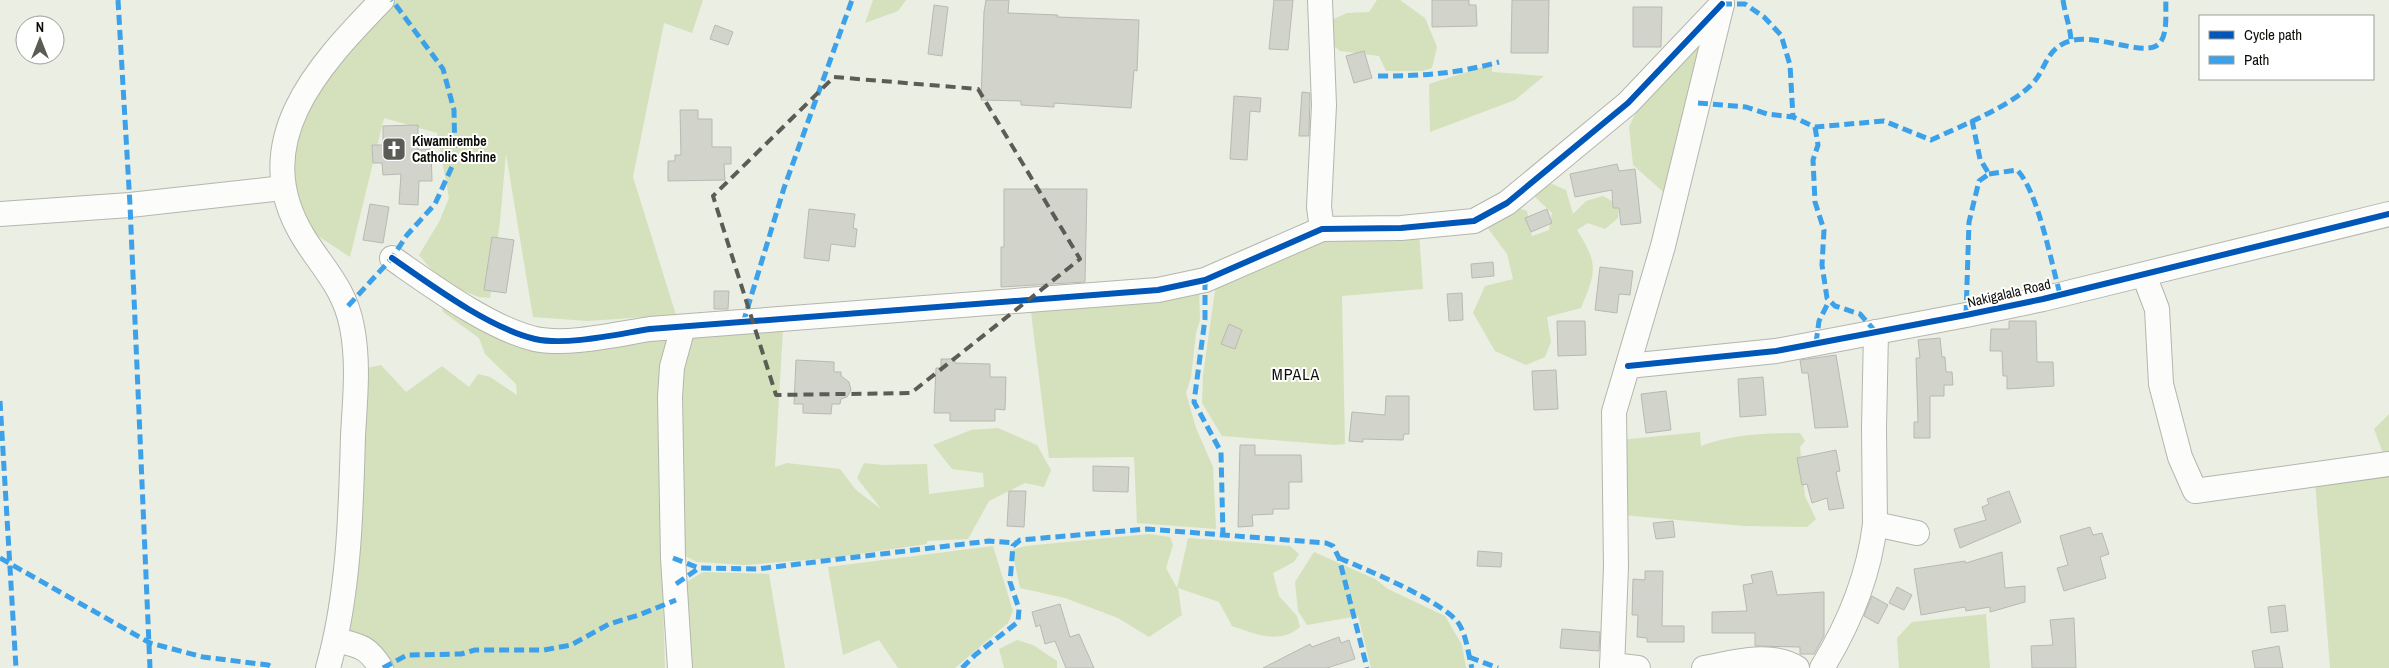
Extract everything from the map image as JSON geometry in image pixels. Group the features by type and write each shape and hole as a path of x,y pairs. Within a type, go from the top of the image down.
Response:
{"street":[{"path":"328,668 336,640 351,494 356,350 348,306 337,284 304,237 283,188 281,163 286,136 298,103 315,76 382,0"},
{"path":"1320,0 1324,105 1319,207 1322,229"},
{"path":"392,258 449,298 514,332 536,339 581,339 683,327 1158,290 1204,280 1322,229 1401,228 1474,221 1507,203 1628,103 1722,2"},
{"path":"1638,668 1612,666 1616,567 1614,412 1663,246 1722,2"},
{"path":"0,214 130,205 283,188"},
{"name":"Nakigalala Road","path":"1628,366 1776,350 2014,305 2389,214"},
{"path":"2144,274 2157,309 2161,384 2180,457 2195,492 2389,464"},
{"path":"680,668 673,558 670,397 672,367 683,327"},
{"path":"1822,668 1834,649 1858,597 1869,562 1875,524 1876,332"},
{"path":"1875,524 1917,533"},
{"path":"336,640 364,647 372,653 381,668"},
{"path":"1704,668 1750,660 1773,660 1791,664 1797,668"}],"highlighted area":[{"path":"834,77 978,89 1080,259 911,393 776,395 713,196"}],"green space":[{"path":"396,0 703,0 692,33 664,23 633,177 676,315 587,321 533,317 506,154 490,298 479,297 443,283 419,255 439,222 449,198 437,133 384,118 350,257 309,230 284,163 301,104"},
{"path":"873,0 906,0 898,11 865,23"},
{"path":"1377,0 1400,0 1425,18 1437,47 1432,68 1422,71 1386,71 1379,56 1340,51 1328,41 1327,22 1347,13 1369,12"},
{"path":"1708,28 1669,197 1633,165 1629,127 1641,101"},
{"path":"1492,64 1492,72 1544,76 1515,100 1430,132 1429,84"},
{"path":"1550,183 1566,190 1573,214 1586,201 1603,196 1619,205 1618,218 1605,229 1588,223 1577,230 1592,260 1593,268 1590,285 1581,308 1547,317 1551,342 1545,357 1526,365 1495,351 1473,313 1485,286 1513,279 1507,254 1487,227 1519,208 1527,211 1532,236 1549,230 1552,213 1535,197 1537,186"},
{"path":"1419,233 1423,289 1342,296 1345,444 1335,445 1222,436 1202,403 1203,375 1216,284 1305,243 1361,234"},
{"path":"1199,288 1200,320 1196,333 1191,377 1186,393 1196,428 1213,467 1216,529 1137,523 1134,457 1049,458 1031,312"},
{"path":"441,302 544,347 676,333 658,423 665,668 388,668 342,636 367,368 381,365 406,392 442,366 469,387 478,374 490,377 517,395 516,384 485,354 479,338 443,312"},
{"path":"783,329 775,467 787,463 840,469 856,490 881,509 857,478 864,463 883,465 927,464 929,494 984,487 983,473 952,469 933,445 971,430 998,428 1037,445 1051,470 1044,487 1025,483 989,501 968,539 927,541 927,544 831,558 745,565 697,562 680,553 675,394 689,333"},
{"path":"2389,414 2389,455 2384,456 2374,429"},
{"path":"1700,432 1701,446 1737,437 1800,433 1805,441 1800,447 1805,496 1816,519 1807,527 1744,526 1622,515 1619,440"},
{"path":"2389,470 2389,668 2330,668 2315,482"},
{"path":"1149,534 1170,537 1173,545 1166,568 1177,588 1188,538 1290,546 1299,554 1294,562 1273,573 1279,596 1297,616 1300,627 1284,636 1259,635 1232,626 1219,602 1178,588 1182,615 1149,637 1118,618 1065,598 1020,588 1012,550 1026,546"},
{"path":"993,546 1013,611 1008,623 955,668 898,668 879,640 843,655 828,567"},
{"path":"1314,552 1375,579 1388,589 1445,616 1462,645 1466,668 1371,668 1358,616 1307,625 1298,611 1295,582"},
{"path":"703,572 769,574 785,668 688,668 680,586"},
{"path":"1986,614 1990,668 1899,668 1897,638 1912,622"},
{"path":"1017,640 1033,645 1057,661 1057,668 1004,668 999,649"}],"building":[{"path":"986,0 1009,0 1008,13 1139,20 1137,71 1134,70 1131,108 1054,103 1054,107 1021,105 1021,101 981,100"},
{"path":"1274,0 1293,0 1288,50 1269,49"},
{"path":"1432,0 1469,0 1469,5 1476,5 1477,26 1432,27"},
{"path":"1512,0 1549,0 1548,53 1511,53"},
{"path":"934,5 948,7 942,56 928,54"},
{"path":"1633,7 1662,7 1661,47 1633,47"},
{"path":"715,25 733,32 728,45 710,39"},
{"path":"1364,51 1372,78 1354,83 1346,56"},
{"path":"1302,92 1310,93 1309,136 1299,136"},
{"path":"1234,96 1261,98 1260,112 1250,111 1247,160 1230,159"},
{"path":"680,110 698,110 698,119 712,119 712,147 731,147 731,164 724,164 725,180 668,181 668,161 675,161 675,155 681,155"},
{"path":"418,125 418,150 431,149 432,181 419,181 418,205 399,204 401,174 383,175 382,163 373,163 372,145 383,145 383,126"},
{"path":"1617,164 1619,171 1635,169 1641,223 1621,225 1619,208 1613,208 1612,190 1575,197 1570,174"},
{"path":"1004,189 1087,189 1085,282 1001,287 1001,247 1004,247"},
{"path":"370,204 389,207 383,243 363,240"},
{"path":"809,209 855,214 853,228 857,229 855,247 831,244 829,261 804,258"},
{"path":"1547,209 1552,223 1531,232 1525,218"},
{"path":"492,237 514,240 506,293 484,290"},
{"path":"1493,262 1494,276 1472,278 1471,264"},
{"path":"1600,267 1633,271 1630,295 1619,294 1617,313 1595,310"},
{"path":"714,291 729,291 728,309 714,309"},
{"path":"1462,293 1463,320 1449,321 1447,294"},
{"path":"1557,321 1585,321 1586,355 1558,356"},
{"path":"2009,321 2036,321 2037,362 2053,362 2054,386 2007,389 2007,376 2003,376 2002,351 1990,351 1991,329 2009,329"},
{"path":"1229,324 1242,330 1235,349 1221,344"},
{"path":"1940,338 1942,357 1945,357 1946,372 1952,372 1953,385 1944,385 1944,396 1930,396 1930,438 1914,438 1914,422 1918,422 1916,358 1920,358 1918,340"},
{"path":"1836,355 1848,427 1815,428 1808,373 1802,373 1800,360"},
{"path":"941,359 955,359 955,363 990,364 990,377 1006,377 1005,410 995,409 995,421 950,421 950,413 934,413 936,368 941,368"},
{"path":"796,360 834,362 834,372 841,372 841,376 849,382 851,390 847,397 841,399 840,404 832,404 831,414 803,413 803,404 794,404"},
{"path":"1556,370 1558,409 1534,410 1532,371"},
{"path":"1763,377 1766,415 1740,417 1738,379"},
{"path":"1666,391 1671,430 1646,433 1641,394"},
{"path":"1386,396 1409,396 1409,434 1404,434 1403,440 1363,439 1363,442 1349,441 1352,412 1385,415"},
{"path":"1240,445 1255,445 1255,455 1301,455 1302,482 1289,482 1289,509 1273,509 1273,514 1252,515 1253,526 1238,527"},
{"path":"1836,450 1840,471 1836,472 1844,508 1829,510 1827,498 1812,503 1807,484 1802,485 1797,458"},
{"path":"1093,466 1129,467 1128,492 1093,491"},
{"path":"1009,491 1026,491 1024,527 1007,526"},
{"path":"2009,491 2021,522 1960,548 1954,529 1986,520 1982,507 1989,504 1987,499"},
{"path":"1673,521 1675,537 1656,539 1653,523"},
{"path":"2090,527 2093,535 2102,533 2109,554 2100,557 2106,578 2064,591 2057,568 2068,565 2060,536"},
{"path":"1478,551 1502,553 1501,567 1477,566"},
{"path":"2002,552 2005,588 2025,586 2025,602 1990,612 1990,607 1966,611 1965,607 1921,615 1914,569 1965,561 1966,563"},
{"path":"1645,571 1663,571 1662,626 1684,626 1684,642 1647,642 1647,638 1637,637 1638,615 1632,615 1633,579 1645,580"},
{"path":"1772,571 1777,595 1824,592 1824,636 1814,654 1800,654 1800,647 1755,646 1755,633 1712,633 1712,612 1747,611 1743,585 1753,583 1751,575"},
{"path":"1897,587 1912,595 1904,610 1889,603"},
{"path":"1872,596 1888,605 1878,624 1864,616"},
{"path":"1060,604 1070,637 1079,634 1094,668 1066,668 1055,641 1045,644 1040,625 1036,627 1032,612"},
{"path":"2285,605 2288,631 2271,633 2268,607"},
{"path":"2074,618 2076,668 2032,668 2031,646 2053,645 2050,620"},
{"path":"1562,629 1600,632 1599,651 1560,648"},
{"path":"1339,637 1341,643 1349,640 1355,659 1327,668 1263,668 1310,644 1312,647"},
{"path":"2279,646 2283,668 2255,668 2252,651"}],"marked path":[{"path":"118,0 130,205 150,668"},
{"path":"348,306 392,258 407,235 435,204 455,160 454,110 443,69 392,0"},
{"path":"743,323 784,188 852,0"},
{"path":"2063,0 2071,40"},
{"path":"1698,103 1746,107 1767,114 1793,117 1815,127 1884,121 1931,140 2011,101 2036,79 2050,54 2070,41 2080,39 2091,40 2139,48 2156,46 2160,43 2165,32 2166,0"},
{"path":"1722,4 1745,4 1764,17 1781,35 1790,65 1793,117"},
{"path":"1378,76 1438,74 1499,62"},
{"path":"1966,315 1969,222 1979,181 1989,174 1980,159 1972,120"},
{"path":"1815,127 1818,145 1813,160 1815,202 1824,230 1822,265 1827,298 1835,306 1860,314 1876,332"},
{"path":"1989,174 2017,170 2025,180 2037,210 2060,294"},
{"path":"1205,280 1205,319 1194,402 1221,452 1223,536"},
{"path":"1816,343 1819,321 1829,301"},
{"path":"0,401 16,668"},
{"path":"962,668 975,655 1018,622 1019,609 1010,582 1013,546 1020,540 1147,529 1326,543 1333,546 1339,558 1367,668"},
{"path":"673,558 699,568 757,569 989,541 1016,543"},
{"path":"0,558 150,643 203,657 268,665 274,668"},
{"path":"1339,558 1422,596 1451,615 1459,624 1464,634 1472,668"},
{"path":"676,584 699,568"},
{"path":"383,668 407,655 461,654 475,650 544,650 571,645 609,624 639,615 676,600"},
{"path":"1469,657 1498,668"}],"cycle path":[{"path":"392,258 442,293 480,316 517,333 548,341 577,340 650,329 1158,290 1205,280 1322,229 1401,228 1474,221 1507,203 1628,103 1722,4"},
{"path":"1628,366 1776,351 1966,315 2043,299 2389,214"}],"place":[{"name":"Kiwamirembe Catholic Shrine","path":"394,149"}],"district":[{"name":"MPALA","path":"1296,374"}]}
